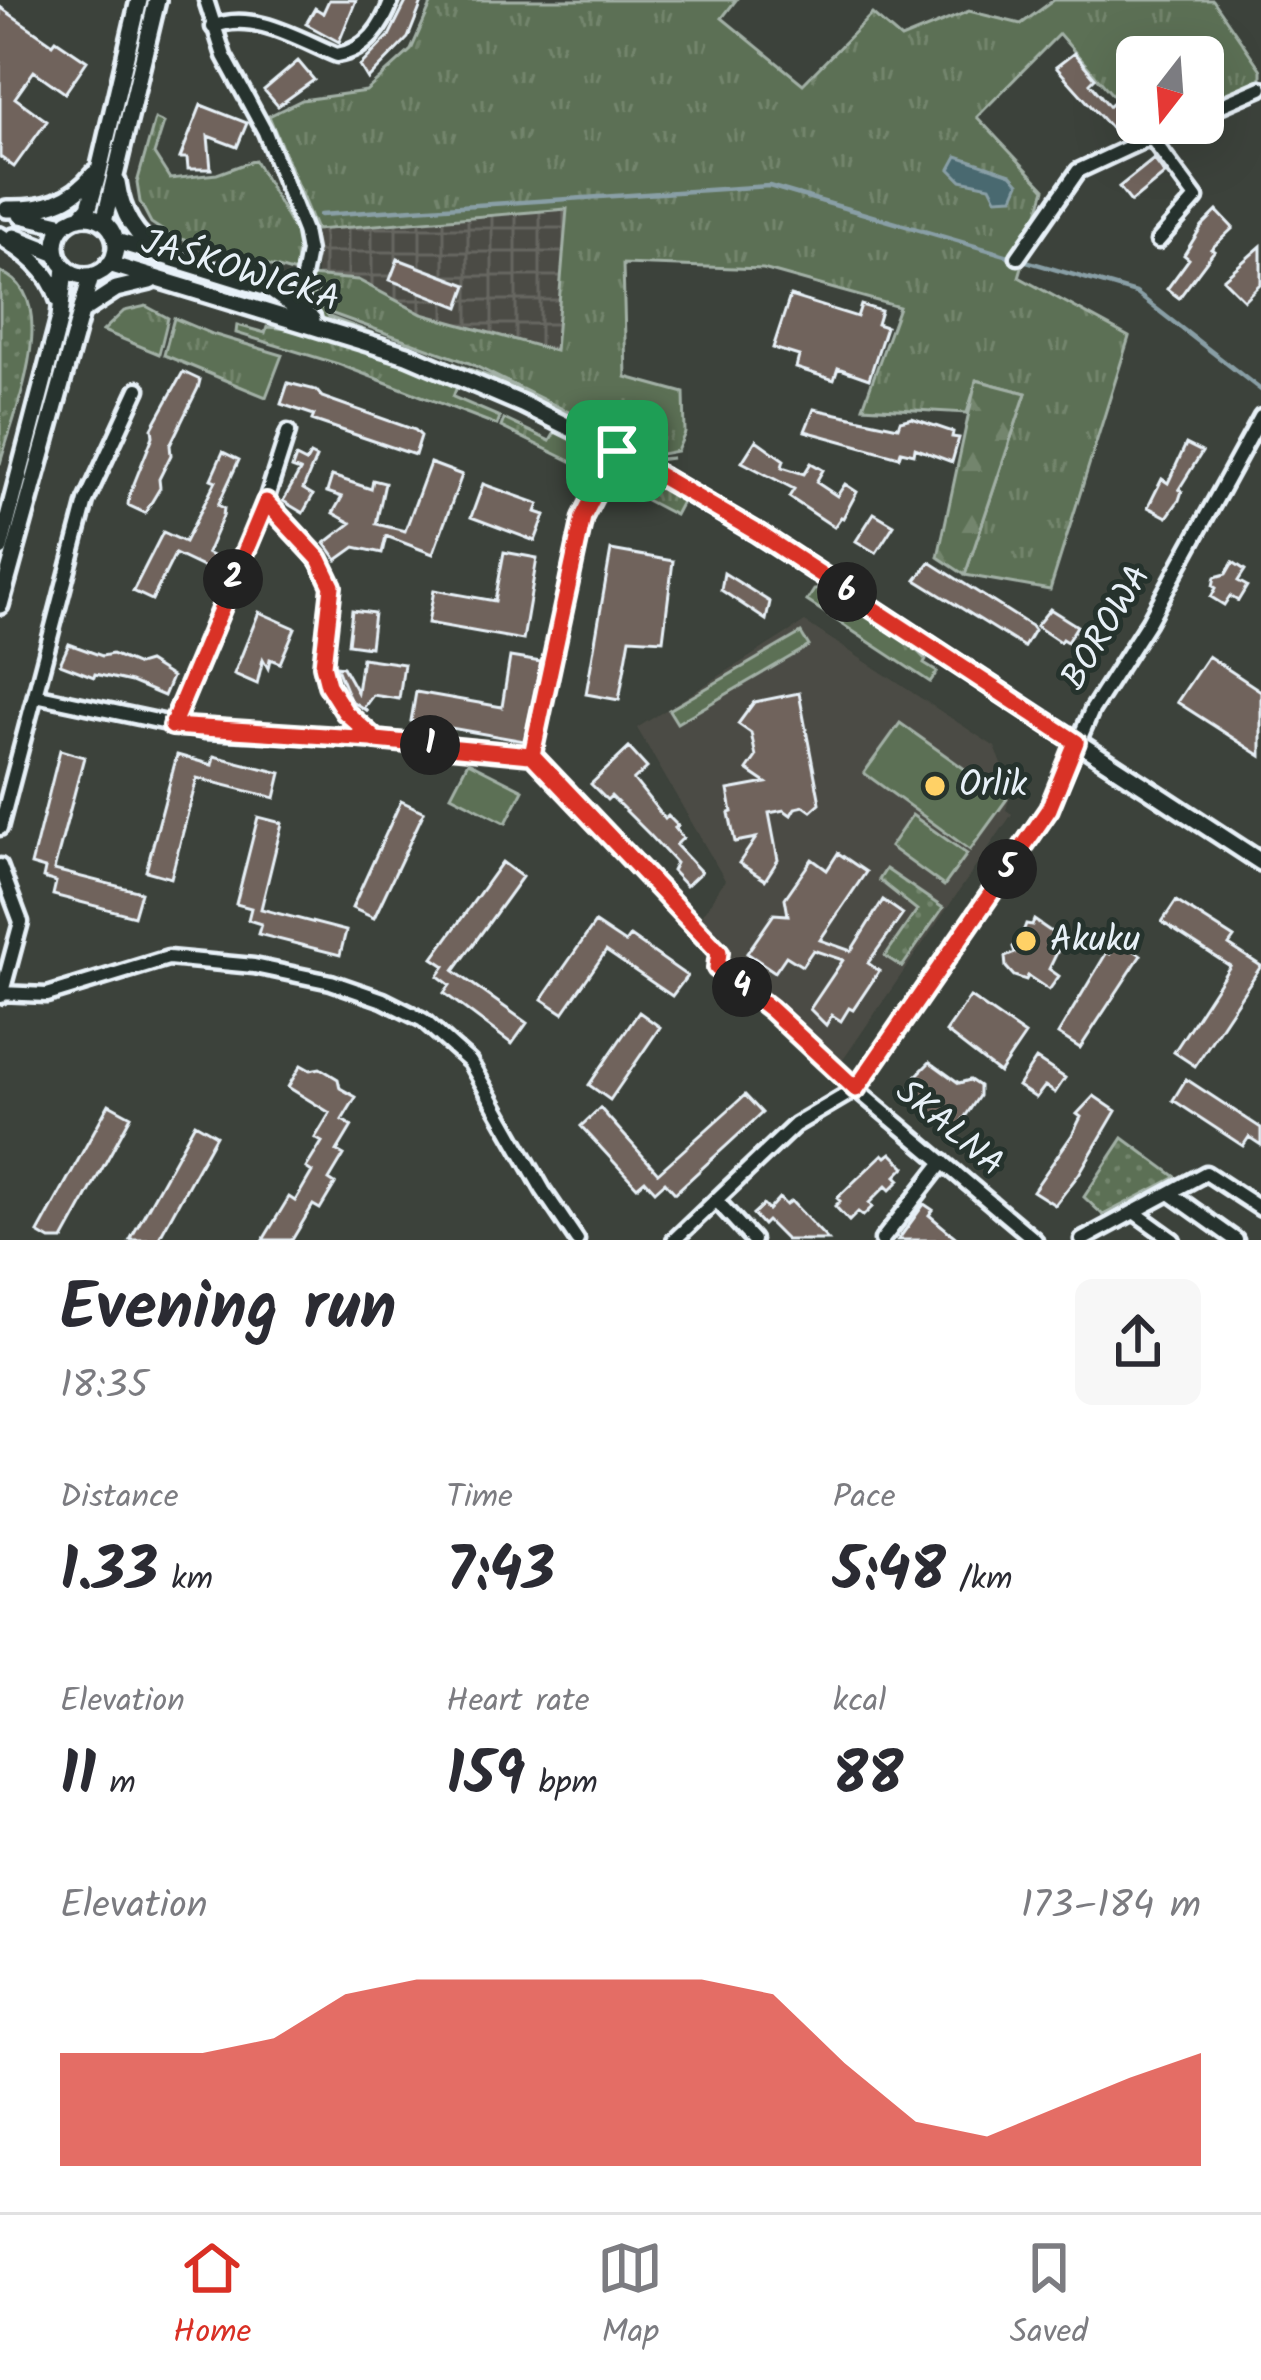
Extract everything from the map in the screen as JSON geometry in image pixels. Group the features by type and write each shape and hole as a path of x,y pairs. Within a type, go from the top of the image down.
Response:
{"street":[{"path":"0,548 61,308 61,260 56,244 64,226 88,207 139,0"},
{"path":"104,222 157,0"},
{"path":"206,0 213,27 265,132 304,230 308,252 300,292 307,316"},
{"path":"213,27 226,22 272,27 337,55 346,54 367,43 392,0"},
{"path":"1224,104 1261,88"},
{"path":"1018,257 1074,175 1134,144"},
{"path":"1156,144 1196,198 1158,241"},
{"path":"3,208 44,208 75,196 98,167"},
{"path":"117,173 122,207 134,230 151,246 200,267"},
{"path":"3,208 64,226"},
{"path":"0,234 61,260 82,276 92,276 110,265 116,241 104,222 80,217"},
{"path":"0,234 32,256 56,288 61,308"},
{"name":"JAŚKOWICKA","path":"116,241 268,288 307,316 522,404 617,451 758,533 1261,862"},
{"name":"JAŚKOWICKA","path":"110,265 353,337"},
{"path":"0,605 92,276"},
{"path":"80,313 126,285 143,281 177,287"},
{"path":"0,828 86,502 138,389"},
{"name":"BOROWA","path":"674,1240 794,1126 856,1089 1049,809 1076,742 1261,417"},
{"path":"172,726 266,502 288,432"},
{"path":"34,695 172,726 532,755 583,517 617,451"},
{"path":"266,502 327,574 332,586 323,665 328,685 345,712 376,740"},
{"path":"539,727 556,727"},
{"name":"SKALNA","path":"532,755 719,952 717,968 1035,1240"},
{"path":"0,866 21,922 1,995 46,994 168,958 269,969 331,982 383,1000 423,1020 460,1049 577,1240"},
{"path":"882,1240 943,1162"},
{"path":"1082,1240 1206,1173 1261,1209"},
{"path":"1170,1193 1242,1240"},
{"path":"716,1199 753,1240"},
{"path":"1134,1211 1173,1240"},
{"path":"1100,1231 1113,1240"}],"shaded area":[{"path":"568,208 555,352 422,314 358,280 317,276 316,230"},
{"path":"805,622 995,747 1012,789 1006,810 1012,814 840,1064 731,960 729,944 701,917 725,880 637,728"}],"green space":[{"path":"433,0 736,0 722,18 803,84 872,14 901,39 969,11 1021,24 1054,0 1213,0 1261,70 1261,79 1224,96 1224,36 1116,36 1116,99 1059,34 977,117 1045,189 1019,277 1129,337 1050,590 965,575 1026,393 977,380 967,413 863,407 899,307 763,269 623,264 626,377 684,393 685,433 677,451 656,455 469,363 330,313 309,276 358,280 422,314 555,351 567,209 316,230 269,116 302,100 366,91 411,50"},
{"path":"155,119 164,123 154,154 170,179 217,174 255,160 299,239 295,273 171,236 151,223 137,183"},
{"path":"0,272 19,285 29,305 32,330 23,388 0,464"},
{"path":"307,284 329,317 496,379 656,459 672,458 651,461 491,381 321,318 309,304"},
{"path":"146,306 168,318 159,354 103,331 124,311"},
{"path":"174,318 282,355 266,397 164,355"},
{"path":"237,325 265,333 267,327 316,334 364,348 458,384 453,397 500,417 497,425 338,364 236,333"},
{"path":"976,380 1026,393 965,575 938,557"},
{"path":"504,419 550,441 557,429 599,450 605,462 599,475 501,427"},
{"path":"623,464 684,498 675,515 608,480"},
{"path":"826,588 903,637 926,660 924,664 937,672 930,682 807,601 814,590"},
{"path":"801,633 809,646 677,723 669,710"},
{"name":"Orlik","path":"900,723 1007,799 970,850 864,773"},
{"path":"468,762 523,790 506,823 451,795"},
{"path":"912,815 967,854 944,886 890,847"},
{"path":"886,869 943,908 902,967 885,956 917,910 879,880"},
{"path":"1123,1138 1176,1177 1103,1215 1084,1197"}],"water":[{"path":"957,156 1011,174 1019,183 1013,197 996,198 990,186 961,180 950,169"}],"building":[{"path":"329,0 356,0 339,42 306,24 315,8 323,13"},
{"path":"407,0 423,0 408,38 368,79 360,66 389,36"},
{"path":"0,7 87,61 65,93 34,71 15,98 47,121 14,167 0,157"},
{"path":"1074,53 1095,78 1090,83 1109,106 1116,100 1116,134 1056,67"},
{"path":"298,61 314,80 278,106 264,90"},
{"path":"201,105 247,123 237,147 208,136 211,169 188,169 187,158 180,158"},
{"path":"1154,159 1165,174 1131,202 1119,187"},
{"path":"1217,211 1233,228 1211,249 1214,251 1179,298 1167,289 1189,259 1184,255 1202,226"},
{"path":"1261,246 1261,283 1244,300 1223,279"},
{"path":"398,259 467,285 459,307 390,280"},
{"path":"790,296 857,317 861,305 881,311 877,324 886,327 869,379 838,368 834,380 796,368 799,356 773,348"},
{"path":"183,372 200,380 198,388 170,445 160,488 145,513 128,505 129,496 152,428"},
{"path":"288,383 415,430 421,436 415,455 312,420 314,415 281,404"},
{"path":"814,409 898,427 900,421 912,418 959,438 952,462 915,448 914,454 901,451 899,457 805,431"},
{"path":"756,440 784,460 782,467 804,474 811,463 823,470 816,482 837,496 845,484 857,492 834,527 789,497 794,489 742,462"},
{"path":"1186,444 1202,452 1167,517 1148,507 1162,479 1168,483"},
{"path":"223,452 239,460 218,505 224,508 223,516 207,553 216,558 209,570 175,554 152,600 133,591 163,532 185,542 216,481 211,479"},
{"path":"310,455 316,458 303,489 313,495 303,513 283,501 300,471 292,468 296,457 306,462"},
{"path":"430,463 462,475 433,554 386,536 382,553 355,547 337,560 325,543 351,523 333,513 342,497 327,492 332,476 371,489 373,480 385,483 376,524 405,531"},
{"path":"483,484 539,504 536,512 545,515 535,541 471,517"},
{"path":"874,513 894,525 876,553 856,541"},
{"path":"611,550 673,561 663,640 630,638 619,700 586,694"},
{"path":"504,552 537,558 523,640 428,623 434,590 495,601"},
{"path":"930,562 1031,626 1034,630 1024,647 916,580"},
{"path":"1233,562 1245,570 1238,581 1247,586 1238,601 1230,596 1224,605 1211,597 1213,586 1215,577 1226,574"},
{"path":"724,573 770,602 766,620 721,590"},
{"path":"1050,609 1077,626 1067,642 1036,626"},
{"path":"352,610 374,613 370,647 348,644"},
{"path":"259,612 295,628 280,663 270,659 268,668 263,659 257,684 234,674"},
{"path":"69,644 138,665 148,662 172,677 164,696 131,682 94,677 60,664"},
{"path":"1208,656 1261,691 1261,756 1177,702"},
{"path":"510,657 541,662 524,741 411,721 416,692 502,707"},
{"path":"362,658 404,664 399,699 373,695 364,707 367,711 350,700 336,666 343,667 357,692"},
{"path":"799,693 820,803 811,811 804,806 795,808 791,815 784,810 769,813 778,860 765,880 739,863 756,838 735,842 729,813 728,790 766,783 747,770 756,757 751,733 738,724 754,702"},
{"path":"629,748 647,768 634,780 665,819 668,816 678,826 683,838 676,845 701,872 686,886 672,871 676,863 649,834 611,796 607,800 591,784"},
{"path":"60,750 84,757 54,870 141,892 134,916 53,895 56,882 43,878 45,869 31,865"},
{"path":"177,755 212,765 214,756 281,773 275,798 197,778 171,878 146,871"},
{"path":"401,801 424,812 374,918 352,908"},
{"path":"258,817 282,823 261,909 346,931 340,955 258,934 261,924 248,920 251,908 236,904"},
{"path":"838,853 866,872 820,940 851,951 883,900 903,914 868,963 879,971 853,1010 849,1008 841,1021 832,1015 826,1025 810,1009 843,960 813,950 802,966 786,956 775,972 747,953 774,914 788,915 785,898 812,859 827,870"},
{"path":"502,862 522,877 454,971 527,1023 512,1044 444,993 450,985 438,976 445,966 433,958"},
{"path":"1176,901 1234,938 1229,945 1261,966 1195,1066 1174,1052 1230,966 1162,922"},
{"path":"1034,920 1063,940 1049,969 1059,976 1049,990 1028,976 1026,980 1014,976 1006,967 1005,957 1015,953 1013,947 1026,924"},
{"path":"595,923 625,943 630,936 687,976 672,996 606,951 563,1013 542,999"},
{"path":"1119,940 1141,955 1080,1048 1058,1034"},
{"path":"970,997 1025,1035 999,1073 946,1032"},
{"path":"639,1012 660,1027 610,1100 589,1085"},
{"path":"1036,1059 1065,1078 1055,1093 1045,1086 1036,1098 1018,1086"},
{"path":"930,1062 959,1083 970,1080 979,1086 979,1096 954,1133 907,1094"},
{"path":"301,1065 320,1068 356,1097 342,1120 352,1126 337,1151 344,1155 329,1180 335,1184 320,1209 313,1205 292,1240 263,1240 289,1197 295,1201 312,1172 306,1168 322,1142 315,1138 330,1113 288,1087"},
{"path":"1186,1079 1261,1128 1261,1145 1249,1137 1243,1146 1173,1100"},
{"path":"745,1095 762,1113 675,1193 665,1182 655,1191 645,1180 637,1187 581,1126 600,1108 658,1173"},
{"path":"1094,1096 1116,1111 1055,1205 1033,1191 1072,1135 1081,1117 1077,1114"},
{"path":"109,1104 131,1116 63,1240 50,1240 38,1233"},
{"path":"195,1123 216,1135 158,1240 130,1240"},
{"path":"891,1153 905,1167 896,1176 900,1180 890,1190 886,1186 863,1216 858,1212 849,1221 835,1206 840,1201 837,1198 883,1154"},
{"path":"779,1198 786,1205 791,1201 828,1240 786,1240 767,1221 763,1225 753,1214 763,1205 768,1210"},
{"path":"924,1204 933,1210 929,1215 959,1240 898,1240"}],"waterway":[{"path":"320,215 769,186 1136,293 1261,390"}],"place":[{"name":"Orlik","path":"935,786"},
{"name":"Akuku","path":"1026,941"}],"route":[{"path":"617,451 583,517 532,755 530,755 376,740 345,712 334,699 323,665 332,586 319,559 266,502 172,726 372,739 376,740 532,755 719,952 717,968 770,1009 856,1089 1049,809 1076,742 758,533 617,451"}]}
